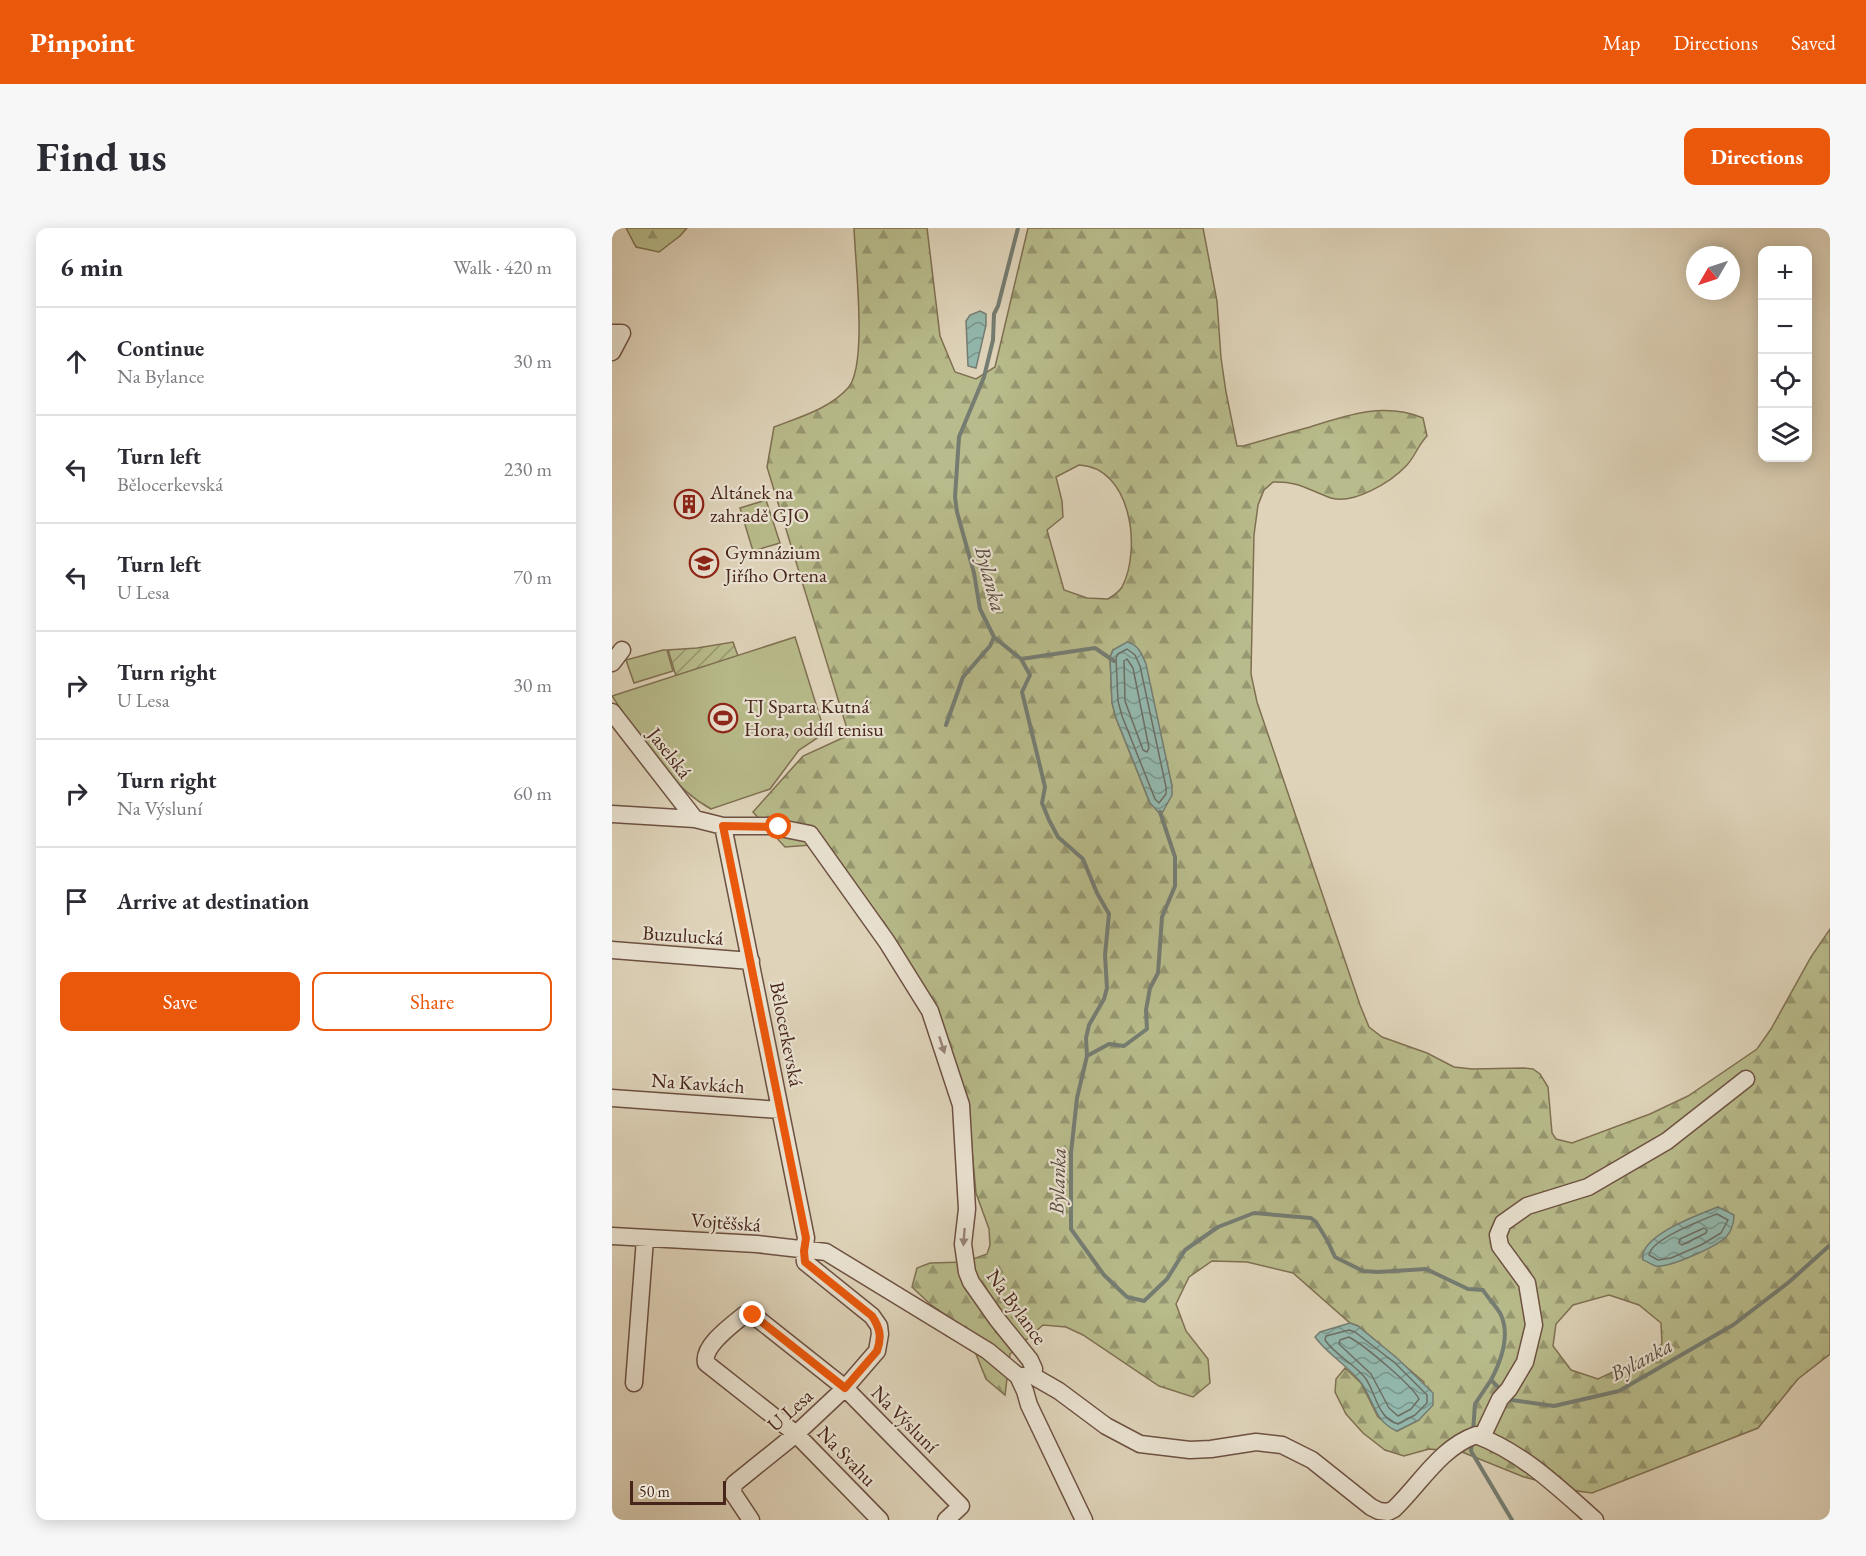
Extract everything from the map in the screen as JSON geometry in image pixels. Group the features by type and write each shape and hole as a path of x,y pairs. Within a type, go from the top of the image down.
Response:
{"street":[{"path":"612,352 617,333"},
{"name":"Jaselská","path":"612,712 695,819"},
{"path":"612,814 695,819 723,826"},
{"name":"Bělocerkevská","path":"723,826 806,1238 804,1251"},
{"name":"Na Bylance","path":"723,826 770,826 810,834 887,942 930,1011 961,1105 967,1209 963,1244 967,1272 971,1282 997,1319 1030,1360 1034,1369 1026,1376 1059,1391 1106,1426 1148,1446 1190,1450 1256,1442 1282,1445 1312,1460 1363,1502 1378,1511 1388,1512 1394,1509 1445,1452 1475,1437"},
{"name":"Buzulucká","path":"612,950 751,961"},
{"path":"1595,1520 1539,1470 1506,1449 1475,1437 1525,1362 1534,1325 1527,1283 1500,1246 1498,1235 1503,1223 1527,1206 1588,1187 1666,1142 1746,1080"},
{"name":"Na Kavkách","path":"612,1098 780,1110"},
{"name":"Vojtěšská","path":"612,1236 757,1244 826,1252 1026,1376"},
{"path":"634,1383 645,1239"},
{"name":"U Lesa","path":"751,1520 733,1493 734,1484 796,1434 845,1388 877,1351 879,1326 872,1316 805,1262 804,1251"},
{"name":"Na Výsluní","path":"706,1353 714,1342 744,1315 753,1315 845,1388 961,1506 946,1520"},
{"name":"Na Svahu","path":"706,1353 706,1363 796,1434 880,1520"},
{"path":"1026,1376 1025,1391 1029,1405 1084,1520"}],"green space":[{"path":"626,228 687,228 659,252 636,247"},
{"path":"854,228 927,228 940,336 955,372 976,379 995,367 1028,228 1203,228 1217,301 1221,358 1237,446 1366,412 1394,411 1423,418 1427,436 1412,459 1399,472 1371,491 1340,499 1331,498 1297,485 1273,482 1264,490 1258,505 1254,535 1251,674 1257,702 1360,1005 1369,1027 1382,1037 1427,1053 1454,1067 1533,1069 1540,1074 1548,1087 1552,1133 1556,1139 1572,1143 1650,1114 1688,1096 1757,1049 1830,929 1830,1354 1798,1379 1758,1428 1592,1493 1577,1491 1524,1477 1462,1452 1429,1449 1404,1456 1385,1450 1363,1433 1346,1414 1335,1392 1336,1379 1345,1368 1361,1383 1378,1417 1397,1431 1419,1420 1424,1382 1358,1326 1350,1323 1293,1273 1247,1262 1212,1261 1189,1277 1176,1304 1186,1331 1208,1359 1210,1383 1193,1397 1159,1386 1083,1335 1066,1327 1043,1325 1010,1354 1005,1395 986,1379 966,1329 930,1304 912,1287 917,1268 930,1263 965,1262 987,1254 990,1245 989,1229 976,1193 968,1108 901,958 825,844 785,847 753,812 803,756 849,735 767,467 774,427 814,412 832,402 848,388 854,376 858,358 859,312","holes":["1079,465 1097,469 1121,494 1128,512 1131,552 1128,571 1122,587 1108,599 1087,598 1064,590 1047,530 1063,517 1056,477","1113,650 1163,747 1172,786 1150,803 1116,718 1112,702 1110,657","1718,1207 1726,1237 1704,1250 1673,1263 1643,1259 1644,1250 1650,1242 1685,1221","1609,1295 1639,1305 1661,1323 1662,1344 1643,1358 1598,1379 1571,1370 1553,1346 1556,1324 1573,1305"]},
{"path":"766,500 780,543 753,551 740,508"},
{"name":"TJ Sparta Kutná Hora, oddíl tenisu","path":"795,637 825,733 799,750 770,789 711,809 681,787 668,773 612,696"},
{"path":"733,642 738,656 676,676 668,650"},
{"path":"667,650 673,671 634,683 626,660"}],"water":[{"path":"980,311 986,314 986,325 976,368 968,366 966,321 970,315"},
{"path":"1127,642 1137,647 1146,664 1172,786 1172,795 1161,815 1150,803 1112,703 1110,657 1113,650"},
{"path":"1718,1207 1734,1215 1731,1230 1721,1241 1671,1264 1656,1266 1643,1260 1644,1251 1660,1235 1672,1227"},
{"path":"1350,1323 1358,1326 1398,1359 1433,1393 1433,1405 1419,1420 1397,1431 1390,1427 1379,1417 1357,1378 1315,1337 1320,1332"}],"waterway":[{"name":"Bylanka","path":"1018,228 994,314 993,340 984,377 959,437 955,497 974,573 980,609 994,637 1021,659 1030,675 1022,692 1045,787 1042,803 1058,837 1083,859 1097,893 1109,914 1105,955 1107,988 1104,999 1089,1025 1086,1038 1087,1056 1077,1098 1071,1153 1071,1229 1104,1275 1127,1297 1144,1301 1167,1279 1185,1250 1218,1227 1254,1213 1311,1218 1316,1222 1335,1257 1363,1271 1426,1269 1468,1289 1483,1290 1500,1313 1505,1330 1503,1347 1491,1380 1501,1390"},
{"path":"946,725 963,677 990,646 994,637"},
{"path":"1021,659 1095,648 1114,661"},
{"path":"1087,1056 1109,1044 1124,1046 1147,1029 1146,1010 1150,988 1158,973 1162,917 1175,886 1175,857 1160,812"},
{"name":"Bylanka","path":"1509,1397 1511,1400 1554,1406 1619,1391 1733,1325 1789,1282 1830,1245"},
{"path":"1473,1432 1475,1404 1491,1380"},
{"path":"1472,1442 1471,1451 1512,1520"}],"place":[{"name":"Altánek na zahradě GJO","path":"689,504"},
{"name":"Gymnázium Jiřího Ortena","path":"704,563"},
{"name":"TJ Sparta Kutná Hora, oddíl tenisu","path":"723,718"}],"route":[{"path":"753,1315 845,1388 877,1351 879,1344 879,1326 872,1316 805,1262 806,1238 723,826 779,827"}]}
